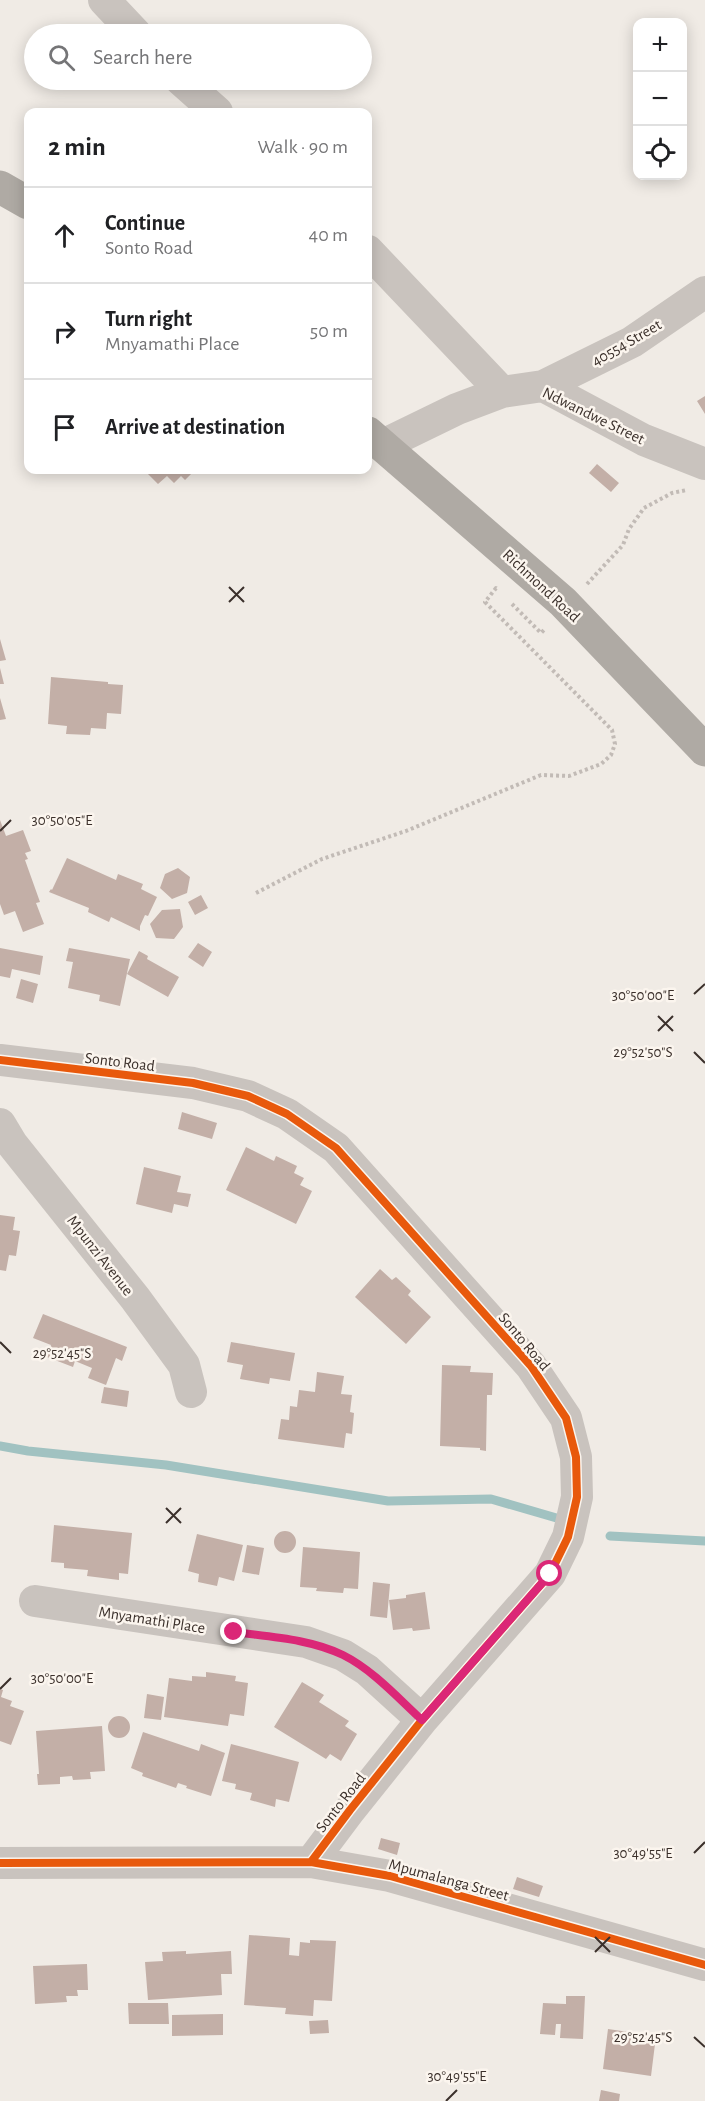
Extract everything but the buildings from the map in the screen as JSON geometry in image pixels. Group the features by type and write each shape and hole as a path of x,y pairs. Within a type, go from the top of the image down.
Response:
{"highway":[{"path":"0,187 24,201"},
{"name":"Richmond Road","path":"375,439 563,602 705,750"}],"street":[{"path":"104,0 127,24"},
{"path":"192,90 212,108"},
{"path":"372,254 502,392"},
{"name":"40554 Street","path":"543,386 632,342 705,292"},
{"name":"Ndwandwe Street","path":"375,439 502,392 543,386 644,440 699,477"},
{"name":"Sonto Road","path":"0,1060 193,1083 248,1096 287,1114 336,1148 531,1366 566,1418 576,1457 577,1497 568,1537 550,1574 422,1720 311,1862"},
{"name":"Mpunzi Avenue","path":"0,1124 12,1144 135,1298 184,1365 190,1392"},
{"name":"Mnyamathi Place","path":"35,1601 306,1642 343,1655 366,1670 422,1720"},
{"name":"Mpumalanga Street","path":"0,1863 311,1862 390,1876 705,1965"}],"path":[{"path":"610,560 623,545 629,529 644,508 699,477"},
{"path":"256,893 322,859 406,831 541,775 569,776 601,764 611,754 615,744 612,730 485,602 496,588 502,593"},
{"path":"510,601 541,633"}],"waterway":[{"path":"0,1446 166,1465 388,1501 491,1499 560,1519"},
{"path":"610,1536 705,1541"}],"cycle path":[{"path":"0,1060 193,1083 248,1096 287,1114 336,1148 531,1366 566,1418 576,1457 577,1497 568,1537 550,1574 422,1720 311,1862"},
{"path":"0,1863 311,1862 390,1876 705,1965"}],"route":[{"path":"234,1632 306,1642 343,1655 366,1670 422,1720 550,1574"}]}
